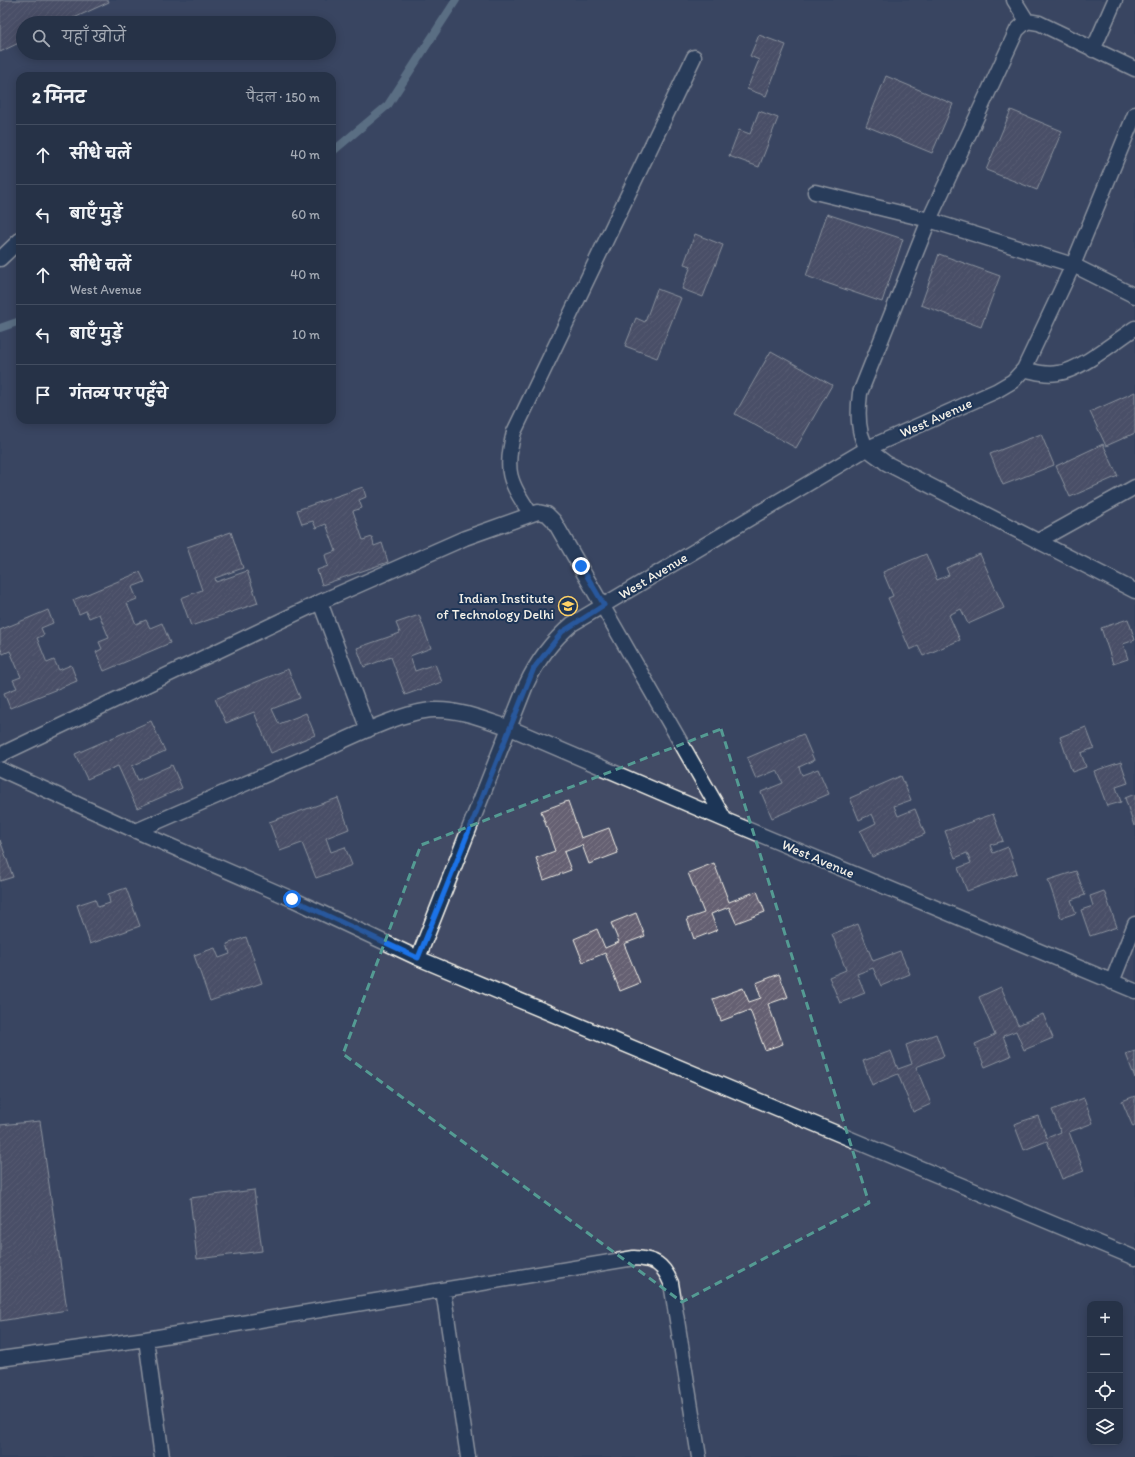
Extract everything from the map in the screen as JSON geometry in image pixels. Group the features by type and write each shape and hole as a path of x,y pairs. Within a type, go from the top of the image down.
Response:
{"lane":[{"path":"1014,0 1027,21 1039,23 1135,69"},
{"path":"1093,50 1115,0"},
{"path":"1027,21 1017,30 1001,61 929,220 860,393 858,410 860,425 868,448 886,463 1135,591"},
{"path":"530,513 512,483 509,465 514,432 694,57"},
{"name":"West Avenue","path":"1135,114 1074,265 1024,369 1013,381 996,391 868,448 604,605 562,632 542,655 534,668 510,728 725,820 1135,991"},
{"path":"815,192 929,220 1074,265 1135,296"},
{"path":"0,259 16,244"},
{"path":"1024,369 1044,374 1058,373 1072,369 1135,328"},
{"path":"1038,541 1135,487"},
{"path":"0,755 320,602 465,538 530,513 544,512 554,521 604,605 725,820"},
{"path":"320,602 368,730"},
{"path":"136,831 368,730 418,712 434,710 477,717 510,728 418,958"},
{"path":"0,769 136,831 292,899 418,958 1135,1258"},
{"path":"1112,982 1135,924"},
{"path":"0,1359 146,1339 634,1258 646,1258 656,1262 665,1270 671,1283 699,1457"},
{"path":"443,1290 468,1457"},
{"path":"146,1339 162,1457"}],"highlighted area":[{"path":"721,729 869,1203 682,1302 343,1054 421,845"}],"shaded area":[{"name":"Indian Institute of Technology Delhi","path":"0,0 1135,0 1135,1457 0,1457"}],"building":[{"path":"0,0 108,0 109,2 78,16 16,16 16,44 0,52"},
{"path":"759,35 786,45 766,96 747,89 759,60 750,56"},
{"path":"886,76 953,104 932,153 866,126"},
{"path":"1011,110 1062,131 1037,190 986,170"},
{"path":"759,111 778,118 759,167 729,156 739,130 750,134"},
{"path":"827,214 903,239 882,302 806,276"},
{"path":"695,234 723,245 703,297 682,289 691,266 684,264"},
{"path":"939,254 1000,276 981,327 921,305"},
{"path":"657,289 681,298 657,358 625,346 636,318 645,322"},
{"path":"771,351 832,385 796,448 735,414"},
{"path":"1135,392 1135,433 1106,446 1090,412"},
{"path":"1041,434 1054,465 1003,485 990,454"},
{"path":"1103,444 1118,476 1070,497 1056,466"},
{"path":"363,487 366,497 359,500 362,508 353,511 363,540 372,537 374,546 382,543 388,562 322,585 317,570 328,566 325,555 336,551 326,524 316,528 313,521 302,524 297,510"},
{"path":"231,532 243,568 215,578 216,582 247,571 258,603 191,626 181,598 202,590 187,547"},
{"path":"926,554 937,580 949,575 946,568 980,554 1004,608 968,624 961,609 949,615 960,640 923,656 918,646 910,650 888,598 893,596 883,572"},
{"path":"140,572 145,582 132,587 137,599 127,603 136,624 146,620 150,628 162,623 170,643 104,671 96,652 102,649 99,642 109,638 99,614 89,618 86,611 79,614 73,600"},
{"path":"48,610 53,623 41,628 44,635 37,638 47,663 54,660 59,670 71,665 77,681 10,708 4,693 17,688 13,680 21,677 10,651 3,654 0,647 0,630"},
{"path":"419,615 431,648 410,656 415,671 435,664 442,682 405,695 391,657 364,667 357,648 400,633 396,623"},
{"path":"1128,619 1135,640 1123,644 1128,659 1113,664 1101,628"},
{"path":"288,669 300,698 272,709 279,724 306,713 315,735 271,753 254,712 226,723 215,699"},
{"path":"151,721 165,751 132,766 138,780 172,765 182,788 137,808 118,766 87,779 75,754"},
{"path":"1086,727 1094,748 1081,753 1086,767 1072,772 1060,737"},
{"path":"803,734 814,760 799,767 802,775 818,769 829,794 772,818 761,792 783,783 777,770 756,779 747,758"},
{"path":"1121,762 1128,783 1116,787 1121,802 1107,806 1094,771"},
{"path":"901,776 911,800 894,806 898,816 915,809 925,834 872,857 860,831 876,823 872,814 859,820 850,798"},
{"path":"1135,794 1135,826 1134,826 1125,798"},
{"path":"338,798 349,829 326,838 331,852 345,847 352,865 316,878 302,843 280,851 269,822"},
{"path":"568,801 581,838 609,828 618,853 589,864 582,845 564,852 571,870 544,880 536,858 555,851 541,811"},
{"path":"993,814 1003,841 990,845 993,853 1008,847 1017,873 967,891 958,868 971,863 967,853 955,858 945,831"},
{"path":"0,840 13,877 0,881"},
{"path":"714,863 729,902 757,891 765,912 736,923 729,907 711,914 717,930 694,939 687,919 704,913 688,873"},
{"path":"1076,871 1085,895 1071,900 1076,913 1061,918 1048,880"},
{"path":"126,888 140,926 90,944 77,905 95,899 98,907 110,903 108,894"},
{"path":"1104,891 1117,927 1090,936 1081,910 1093,906 1090,896"},
{"path":"636,913 645,936 624,944 640,983 620,991 605,953 583,962 574,939 597,929 605,948 619,942 611,923"},
{"path":"858,924 873,961 900,951 910,974 881,986 873,968 857,974 865,993 840,1003 829,977 846,970 832,934"},
{"path":"246,937 262,983 210,1001 194,955 215,948 219,958 230,954 227,944"},
{"path":"779,974 788,997 768,1004 783,1044 765,1050 750,1010 721,1021 713,999 743,988 749,1002 761,998 756,983"},
{"path":"1001,987 1018,1025 1043,1014 1053,1038 1024,1050 1016,1031 1003,1036 1011,1056 985,1067 975,1044 995,1035 979,997"},
{"path":"936,1034 944,1056 916,1067 931,1104 913,1112 898,1074 872,1085 863,1061 891,1051 898,1069 912,1064 906,1045"},
{"path":"1135,1051 1135,1078 1126,1054"},
{"path":"1135,1096 1135,1126 1133,1127 1122,1101"},
{"path":"1084,1098 1093,1123 1069,1132 1084,1171 1062,1179 1047,1141 1024,1150 1014,1124 1038,1116 1047,1138 1061,1132 1052,1110"},
{"path":"40,1121 67,1310 0,1321 0,1125"},
{"path":"254,1190 262,1251 197,1259 190,1198"}],"waterway":[{"path":"336,149 388,105 456,0"},
{"path":"0,328 16,322"}],"place":[{"name":"Indian Institute of Technology Delhi","path":"568,606"}],"route":[{"path":"292,899 418,958 534,668 542,655 562,632 572,624 604,605 581,566"}]}
